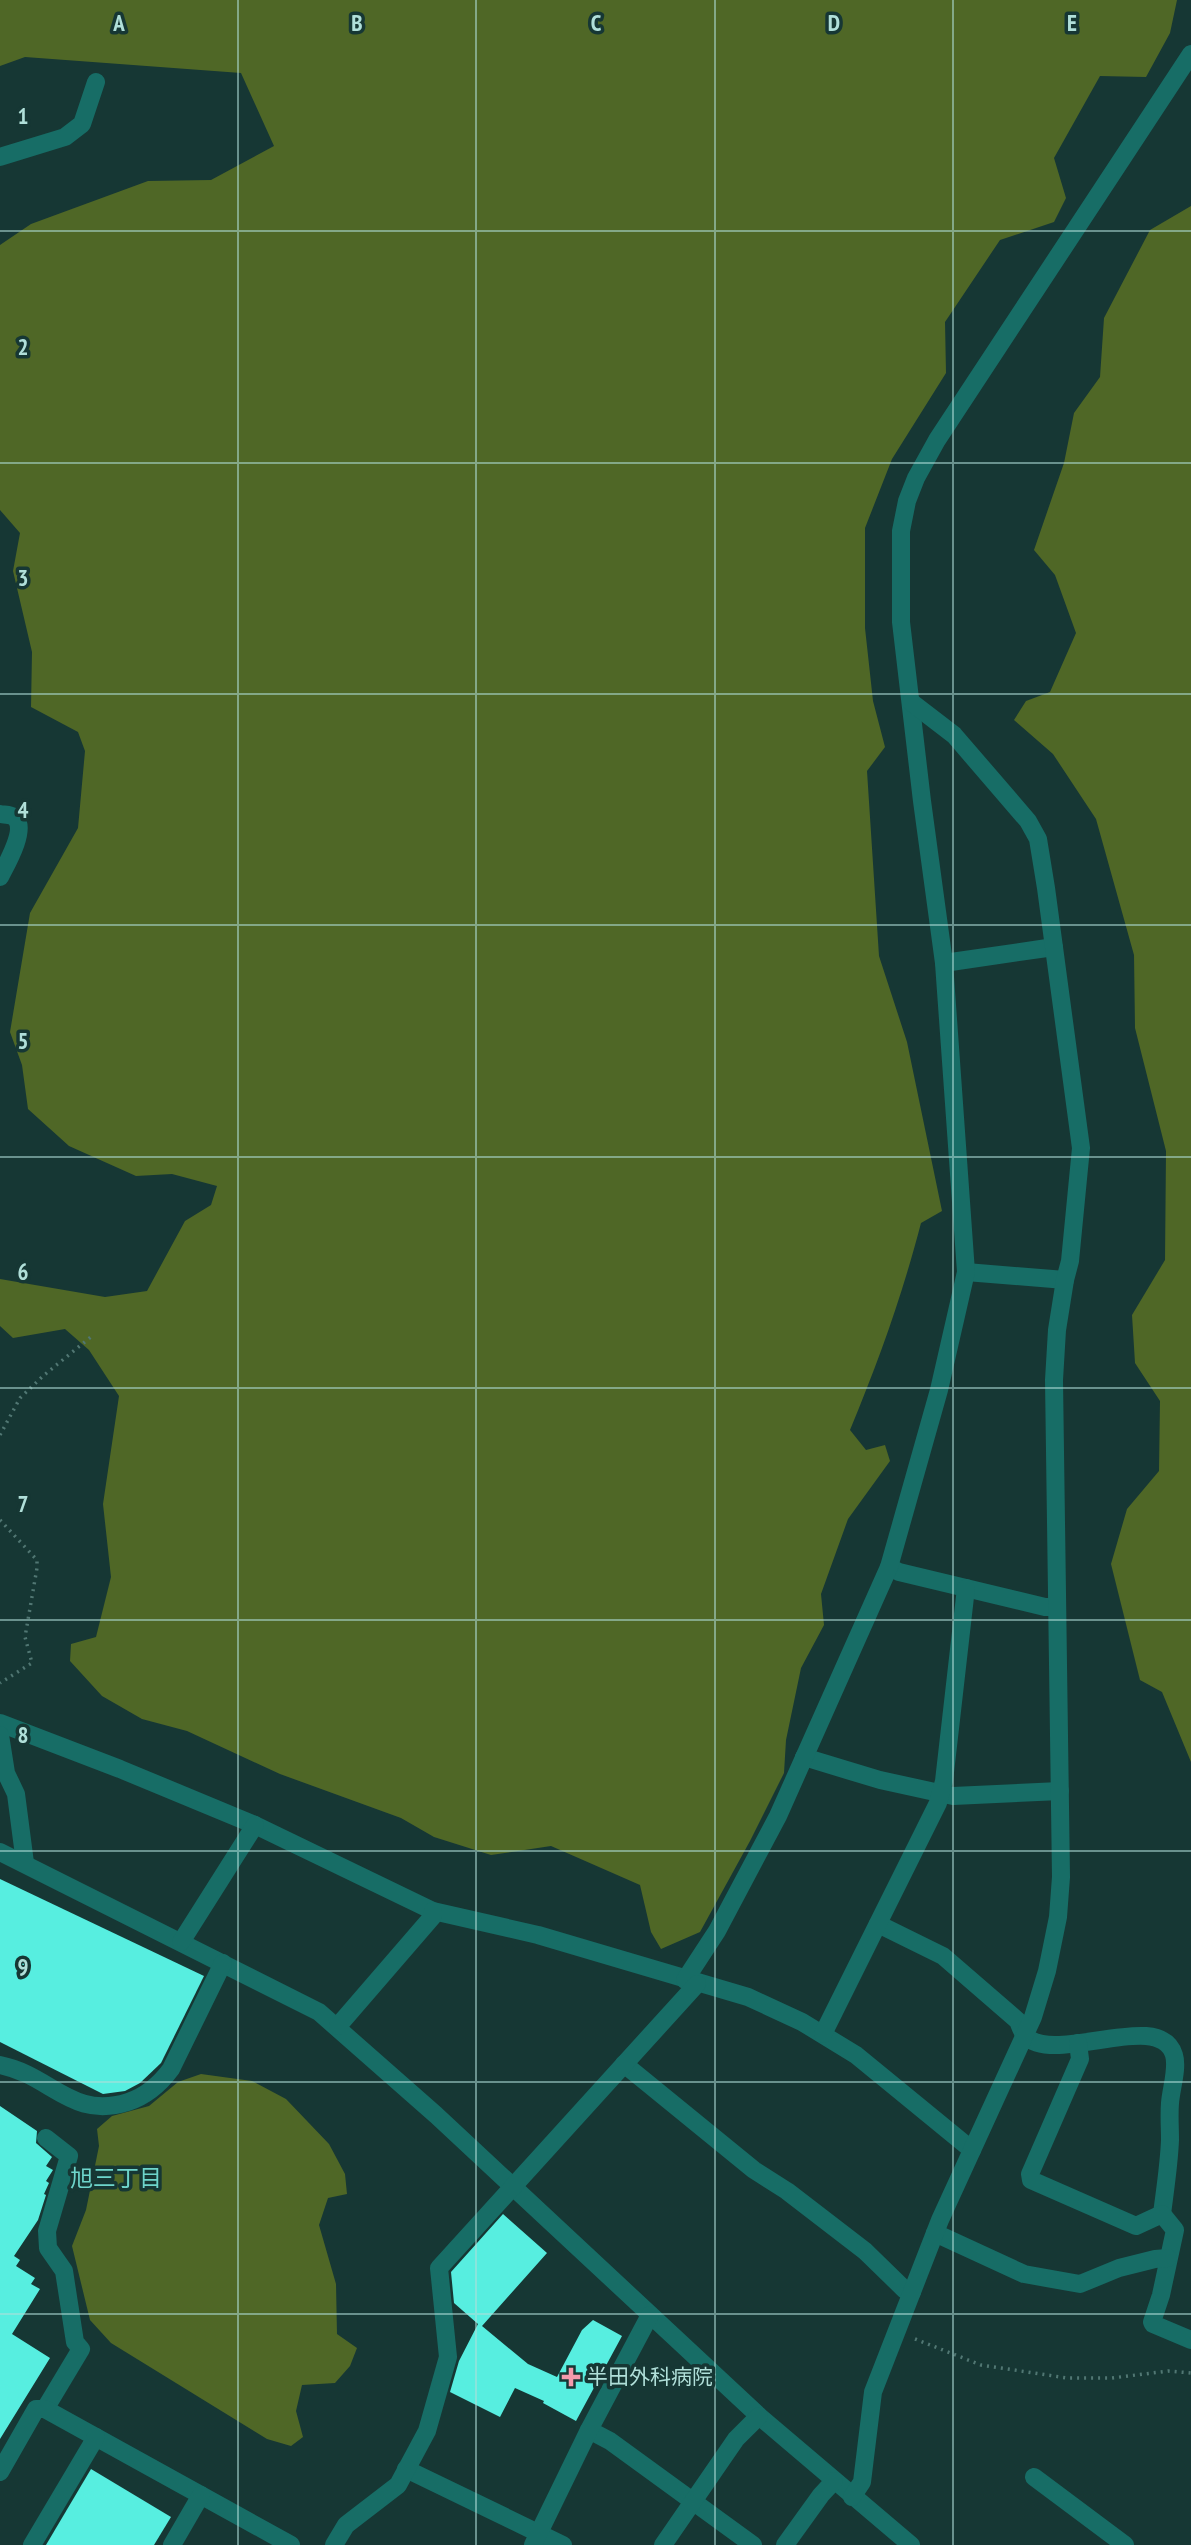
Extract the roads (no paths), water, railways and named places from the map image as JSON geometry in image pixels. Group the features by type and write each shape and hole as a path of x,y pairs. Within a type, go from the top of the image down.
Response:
{"street":[{"path":"334,2545 346,2525 398,2485 427,2431 448,2357 439,2268 624,2064 691,1982 778,1816 889,1567 939,1390 966,1272 944,963 901,622 901,531 907,501 916,478 1024,305 1191,54"},
{"path":"0,157 65,137 82,124 96,82"},
{"path":"852,2497 862,2482 873,2392 935,2233 1033,2017 1047,1971 1058,1917 1061,1867 1054,1380 1057,1330 1070,1261 1081,1148 1038,839 1028,821 954,735 911,702"},
{"path":"0,814 13,816 18,820 19,830 0,877"},
{"path":"944,963 1054,947"},
{"path":"966,1272 1065,1280"},
{"path":"889,1567 966,1588 1057,1607"},
{"path":"822,2034 941,1794 966,1588"},
{"path":"0,1723 255,1825 433,1911 538,1936 748,1997 822,2034 856,2055 962,2145 972,2150"},
{"path":"0,1735 6,1773 16,1794 25,1863"},
{"path":"804,1757 880,1780 953,1796 1060,1791"},
{"path":"181,1942 255,1825"},
{"path":"0,1852 319,2012 338,2026 760,2416 911,2545"},
{"path":"338,2026 433,1916 433,1911"},
{"path":"878,1924 943,1956 1018,2021 1024,2035 1043,2044 1152,2035 1168,2044 1175,2057 1162,2214 1175,2230 1161,2295 1152,2322 1153,2325 1191,2340"},
{"path":"0,2066 26,2074 78,2103 99,2108 135,2100 161,2082 171,2069 223,1963"},
{"path":"1078,2043 1080,2059 1030,2174 1031,2180 1136,2226 1162,2214"},
{"path":"624,2064 754,2170 787,2191 865,2251 905,2290 912,2292"},
{"path":"45,2409 81,2349 75,2342 64,2271 48,2248 47,2231 69,2156 46,2138"},
{"path":"935,2233 1024,2274 1080,2284 1119,2269 1168,2258"},
{"path":"536,2538 650,2315"},
{"path":"0,2472 36,2409 45,2409 291,2545"},
{"path":"663,2545 736,2439 760,2416"},
{"path":"589,2430 610,2441 753,2545"},
{"path":"32,2545 96,2437"},
{"path":"406,2469 528,2529 536,2538 563,2545"},
{"path":"1034,2477 1125,2545"},
{"path":"785,2545 834,2481"},
{"path":"172,2545 201,2495"}],"place":[{"name":"半田外科病院","path":"571,2377"}],"district":[{"name":"旭三丁目","path":"116,2178"}]}
